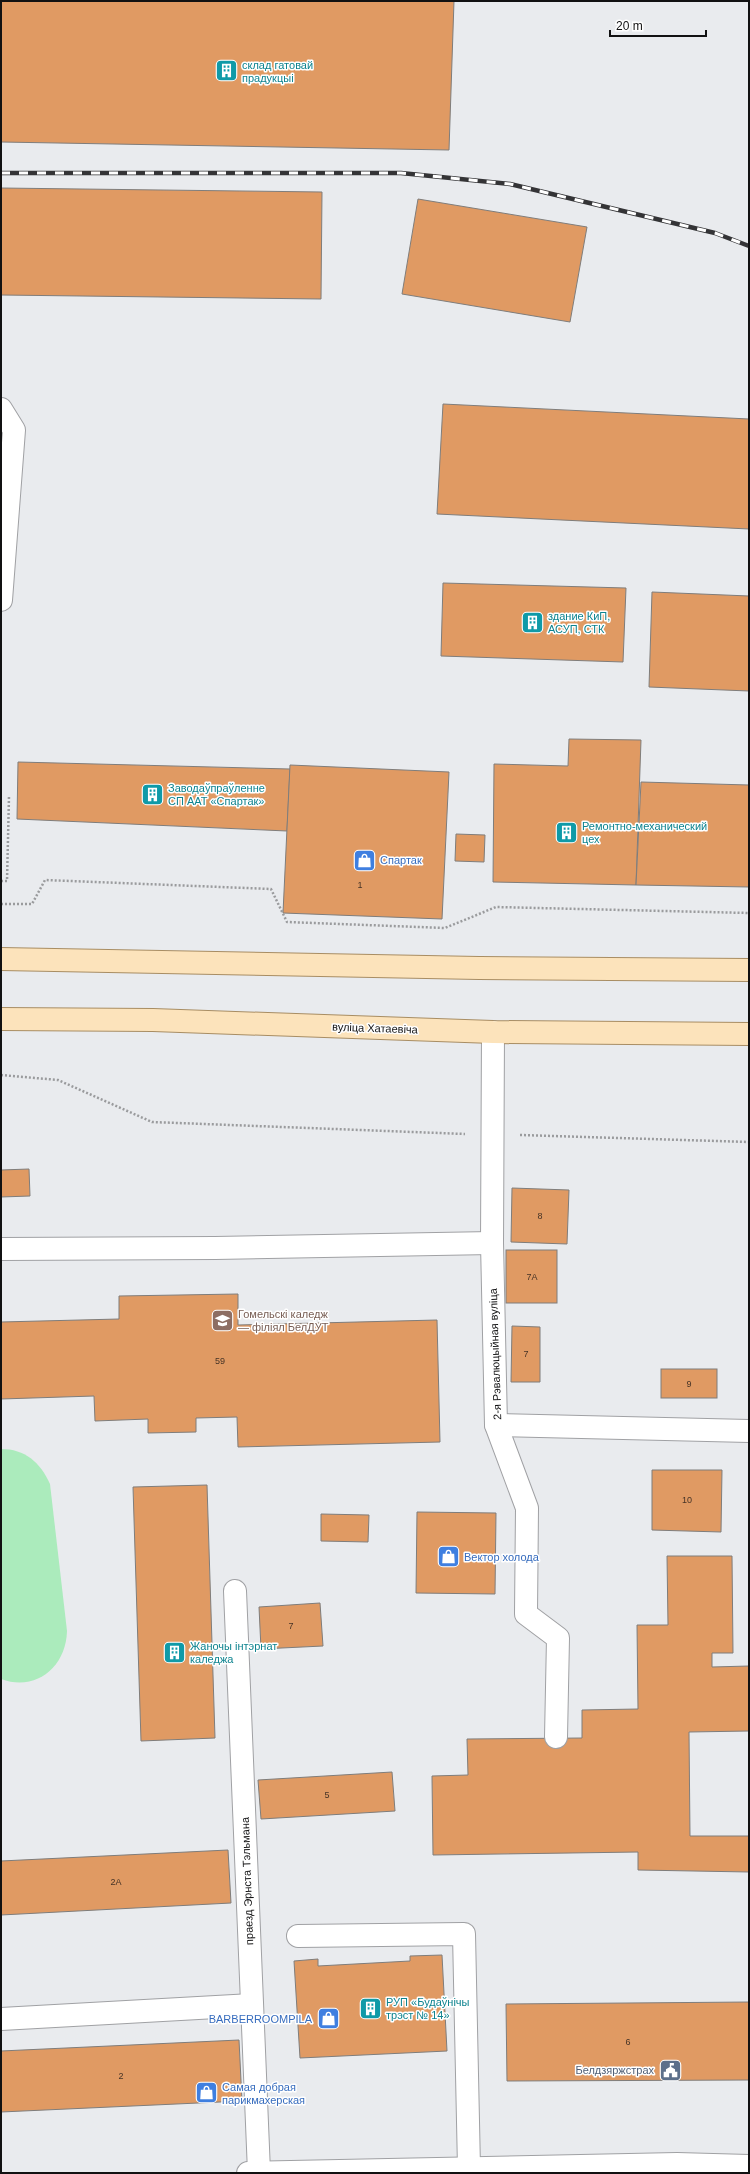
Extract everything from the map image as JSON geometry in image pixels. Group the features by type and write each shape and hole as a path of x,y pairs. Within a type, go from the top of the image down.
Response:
{"main road":[{"path":"1,959 463,967 749,970"},
{"name":"вуліца Хатаевіча","path":"1,1019 161,1020 493,1032 749,1034"}],"street":[{"path":"1,409 14,430 1,600"},
{"name":"2-я Рэвалюцыйная вуліца","path":"493,1032 492,1243 496,1425 749,1431"},
{"path":"1,1249 215,1248 492,1243"},
{"path":"496,1425 527,1508 526,1614 558,1638 556,1737"},
{"name":"праезд Эрнста Тэльмана","path":"234,1591 252,2005 254,2172"},
{"path":"298,1936 464,1934 469,2168"},
{"path":"1,2019 252,2005"},
{"path":"254,2172 677,2164 749,2166"}],"path":[{"path":"1,881 7,881 9,796"},
{"path":"1,904 32,904 45,880 271,888 287,922 445,928 496,907 749,913"},
{"path":"1,1075 58,1080 152,1122 493,1135 749,1142"}],"green space":[{"path":"1,1449 17,1451 31,1458 42,1469 50,1484 67,1631 61,1656 55,1665 47,1673 37,1679 26,1682 14,1682 1,1679"}],"building":[{"name":"склад гатовай прадукцыі","path":"1,1 454,1 449,150 1,142"},
{"path":"1,188 322,192 321,299 1,295"},
{"path":"418,199 587,227 570,322 402,294"},
{"path":"443,404 749,419 749,529 437,514"},
{"name":"здание КиП, АСУП, СТК","path":"443,583 626,588 623,662 441,656"},
{"path":"652,592 749,596 749,691 649,687"},
{"name":"Ремонтно-механический цех","path":"569,739 641,740 636,885 493,882 494,764 568,766"},
{"name":"Заводаўпраўленне СП ААТ «Спартак»","path":"18,762 290,769 287,831 17,819"},
{"name":"Спартак","path":"290,765 449,772 442,919 283,913"},
{"path":"641,782 749,785 749,887 636,885"},
{"path":"456,834 485,835 484,862 455,861"},
{"path":"29,1169 30,1196 1,1197 1,1170"},
{"path":"512,1188 569,1190 567,1244 511,1242"},
{"path":"506,1250 557,1250 557,1303 506,1303"},
{"path":"238,1294 238,1325 437,1320 440,1442 238,1447 237,1417 196,1418 196,1432 148,1433 148,1419 95,1421 94,1396 1,1399 1,1322 119,1319 119,1296"},
{"path":"512,1326 540,1327 540,1382 511,1382"},
{"path":"661,1369 717,1369 717,1398 661,1398"},
{"path":"652,1470 722,1470 721,1532 652,1530"},
{"name":"Жаночы інтэрнат каледжа","path":"207,1485 215,1738 141,1741 133,1487"},
{"path":"417,1512 496,1513 495,1594 416,1593"},
{"path":"321,1514 369,1515 368,1542 321,1541"},
{"path":"667,1556 732,1556 733,1653 712,1653 712,1667 749,1666 749,1731 689,1732 690,1836 749,1836 749,1872 638,1870 638,1852 433,1855 432,1776 468,1775 467,1739 582,1738 582,1710 638,1709 637,1625 668,1625"},
{"path":"320,1603 323,1646 261,1649 259,1607"},
{"path":"392,1772 395,1811 261,1819 258,1780"},
{"path":"228,1850 231,1903 1,1915 1,1861"},
{"name":"РУП «Будаўнічы трэст № 14»","path":"442,1955 447,2051 300,2058 294,1961 318,1959 318,1966 410,1961 410,1956"},
{"path":"749,2002 749,2080 507,2081 506,2004"},
{"path":"239,2040 242,2101 1,2112 1,2051"}],"railway":[{"path":"1,173 401,173 510,184 715,233 749,246"}],"place":[{"name":"склад гатовай прадукцыі","path":"226,71"},
{"name":"здание КиП, АСУП, СТК","path":"533,622"},
{"name":"Заводаўпраўленне СП ААТ «Спартак»","path":"153,794"},
{"name":"Ремонтно-механический цех","path":"566,832"},
{"name":"Спартак","path":"365,860"},
{"name":"Гомельскі каледж — філіял БелДУТ","path":"223,1320"},
{"name":"Вектор холода","path":"449,1557"},
{"name":"Жаночы інтэрнат каледжа","path":"175,1652"},
{"name":"РУП «Будаўнічы трэст № 14»","path":"371,2008"},
{"name":"BARBERROOMPILA","path":"328,2019"},
{"name":"Белдзяржстрах","path":"670,2070"},
{"name":"Самая добрая парикмахерская","path":"206,2093"}]}
